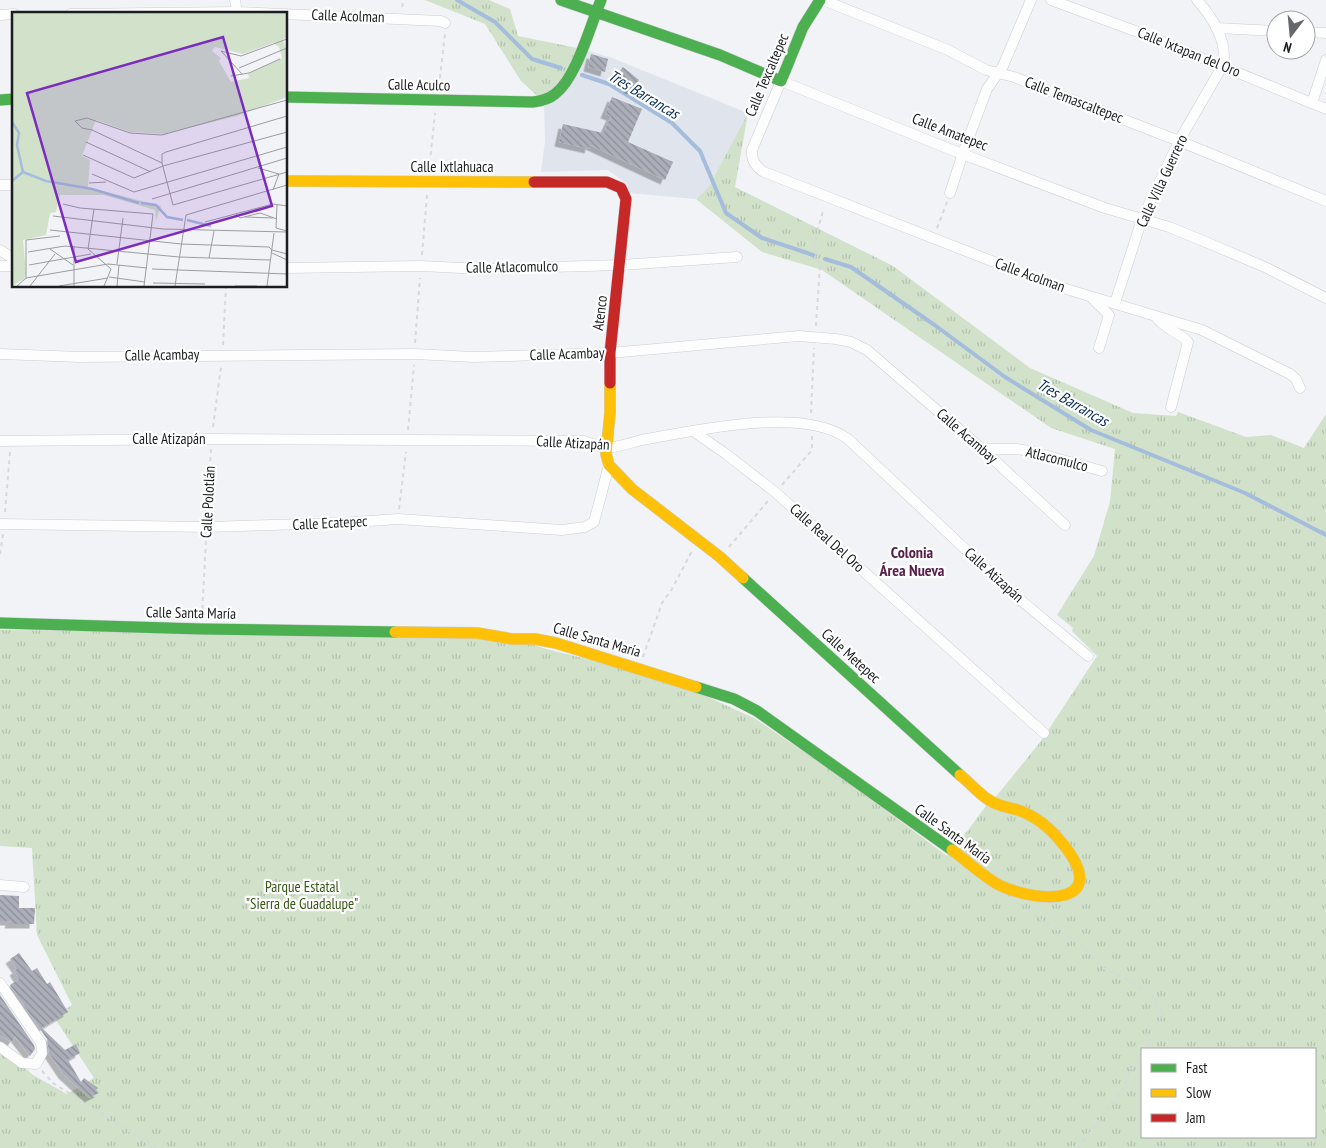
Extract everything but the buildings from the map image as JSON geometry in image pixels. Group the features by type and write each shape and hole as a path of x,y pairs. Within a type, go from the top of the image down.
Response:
{"street":[{"path":"236,0 237,12"},
{"name":"Calle Amatepec","path":"561,0 720,55 952,150 1105,208 1201,240 1267,268 1326,298"},
{"path":"596,11 601,0"},
{"name":"Calle Temascaltepec","path":"822,0 948,50 986,70 998,72 1179,141 1326,201"},
{"name":"Calle Texcaltepec","path":"754,164 751,155 752,150 803,27 822,0"},
{"path":"950,192 987,89 998,72 1031,0"},
{"name":"Calle Ixtapan del Oro","path":"1051,0 1146,34 1326,109"},
{"path":"1197,0 1216,28 1224,52 1224,65"},
{"name":"Calle Aculco","path":"288,98 533,102 550,98 564,85 570,76 596,11"},
{"name":"Calle Acolman","path":"288,14 441,20 446,23"},
{"path":"1216,28 1266,30"},
{"path":"1312,103 1326,60"},
{"name":"Calle Villa Guerrero","path":"1115,303 1142,219 1179,141 1224,65"},
{"name":"Calle Acolman","path":"754,164 764,172 1053,285 1202,330 1290,374 1300,388"},
{"name":"Calle Ixtlahuaca","path":"288,181 607,182 617,185"},
{"name":"Atenco","path":"606,448 610,413 610,353 621,265 626,199 621,188 617,185"},
{"path":"0,250 12,258"},
{"name":"Calle Atlacomulco","path":"288,268 420,266 482,269 621,265 738,257"},
{"path":"1088,295 1106,310 1109,315 1099,348"},
{"path":"1154,315 1188,342 1171,407"},
{"name":"Calle Acambay","path":"0,354 80,356 415,354 473,357 610,353 732,341 815,337 851,342 867,350 982,449 1065,525"},
{"name":"Calle Atizapán","path":"0,440 584,441 606,448 693,431 753,424 800,422 812,424 838,432 848,439 1012,593 1088,656"},
{"name":"Calle Real Del Oro","path":"693,431 776,492 1044,733"},
{"path":"606,448 609,465"},
{"name":"Atlacomulco","path":"982,449 1030,451 1102,471"},
{"name":"Calle Ecatepec","path":"2,524 207,527 340,523 398,519 551,530 578,528 590,525 597,517 609,465"},
{"name":"Calle Metepec","path":"609,465 632,489 720,557 988,800 995,805 1021,811 1032,816 1047,827 1061,840 1081,873 1081,878"},
{"name":"Calle Santa María","path":"0,623 202,629 477,633 512,639 535,639 556,642 734,700 757,712 833,764 999,885 1021,893 1060,897 1072,893 1081,878"},
{"path":"0,885 24,887"},
{"path":"0,983 41,1043 42,1053 36,1064 22,1063 0,1047"}],"path":[{"path":"428,182 446,23"},
{"path":"934,238 950,192"},
{"path":"720,557 812,450 811,399 820,265 814,242 828,196"},
{"name":"Calle Polotlán","path":"202,629 212,439 222,354 226,288"},
{"path":"0,554 12,440"},
{"path":"639,668 662,603 672,589 698,540"},
{"path":"1021,893 1022,900 1032,914 1084,946 1103,968 1129,980 1153,996 1164,1015 1147,1034 1146,1048"},
{"path":"1078,1148 1122,1091 1130,1071 1141,1057"},
{"path":"36,1064 53,1083 156,1148"}],"shaded area":[{"path":"582,49 612,58 748,113 708,188 696,199 627,193 628,185 608,170 541,172 545,141 544,102"}],"green space":[{"path":"425,0 489,0 510,9 518,36 582,49 544,102 521,81 485,24"},
{"name":"Parque Estatal \"Sierra de Guadalupe\"","path":"748,113 735,187 893,266 1030,368 1133,413 1176,416 1178,412 1246,437 1271,435 1304,448 1326,414 1326,1148 0,1148 0,1049 7,1052 33,1075 67,1094 94,1078 54,1017 72,1005 37,935 32,848 0,846 0,630 436,633 535,645 688,688 754,718 844,779 947,856 988,803 990,804 1041,741 1097,656 1072,631 1073,628 1057,615 1094,556 1110,502 1115,449 1051,428 822,270 762,252 696,199 708,188"}],"waterway":[{"name":"Tres Barrancas","path":"457,0 495,22 532,59 561,68"},
{"name":"Tres Barrancas","path":"582,75 609,84 672,123 700,151 726,213 762,238 813,255"},
{"name":"Tres Barrancas","path":"825,259 851,267 1005,377 1091,430 1245,493 1326,535"}],"traffic: fast":[{"path":"561,0 720,55 781,81 803,27 820,0"},
{"path":"288,97 533,102 545,100 555,94 570,76 601,0"},
{"path":"0,100 12,99"},
{"path":"743,578 960,775"},
{"path":"0,623 395,632"},
{"path":"696,687 734,699 757,711 952,850"}],"traffic: slow":[{"path":"288,181 534,182"},
{"path":"610,383 610,413 606,454 609,465 632,489 720,557 743,578"},
{"path":"395,632 477,633 512,639 535,639 556,643 696,687"},
{"path":"952,850 995,883 1017,892 1035,896 1052,897 1066,895 1076,889 1080,879 1076,864 1063,844 1048,828 1037,819 1025,813 992,802 960,775"}],"traffic: jam":[{"path":"534,182 607,182 621,188 626,199 610,353 610,383"}],"district":[{"name":"Colonia Área Nueva","path":"912,561"}]}
